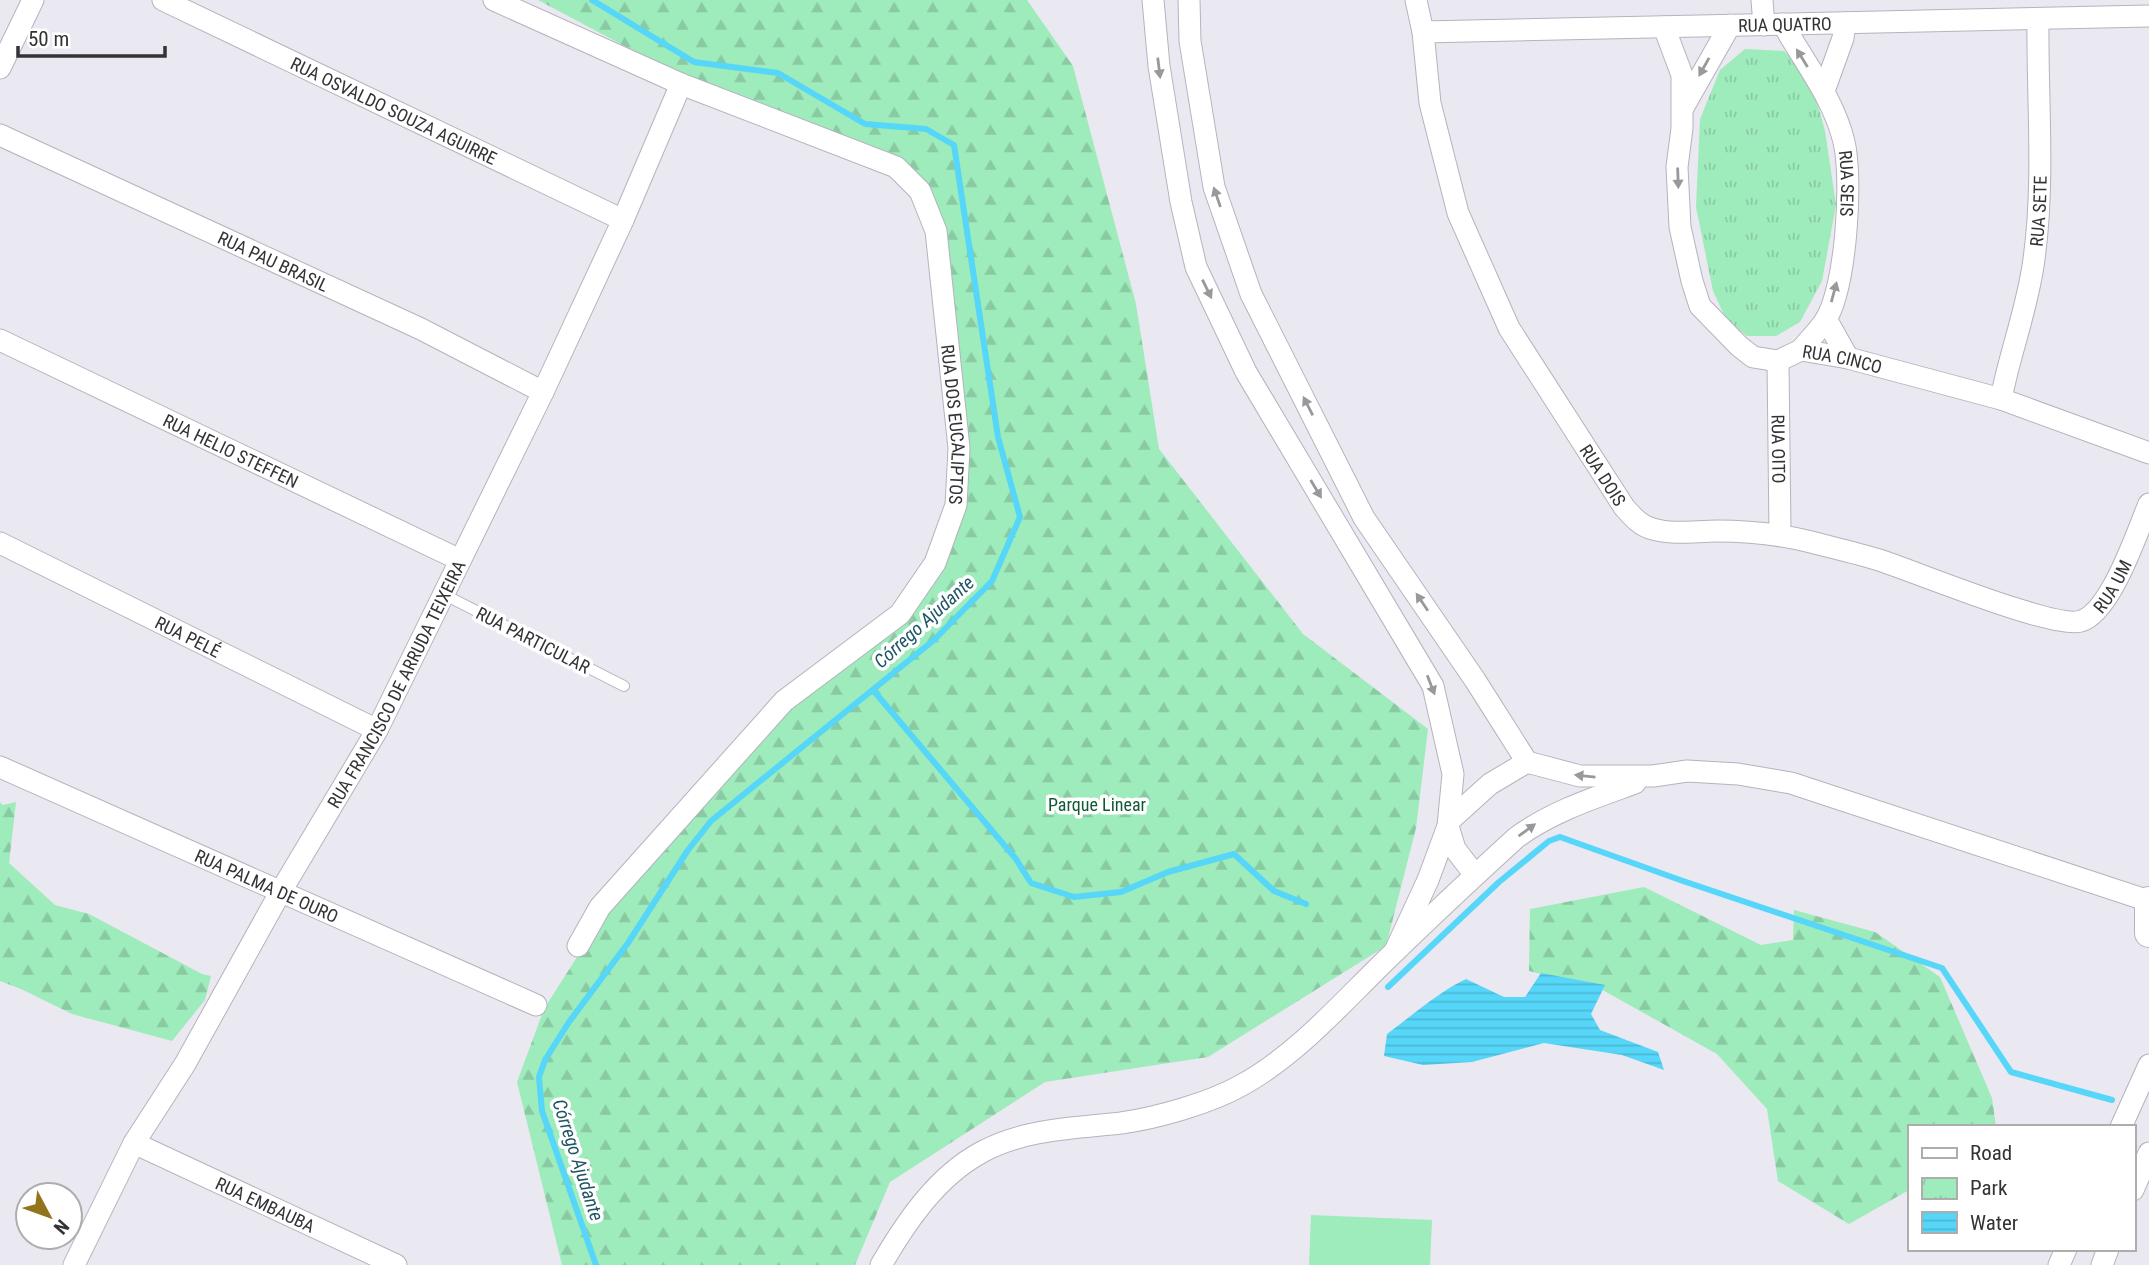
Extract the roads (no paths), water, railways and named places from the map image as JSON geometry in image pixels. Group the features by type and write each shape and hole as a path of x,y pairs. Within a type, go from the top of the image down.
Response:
{"street":[{"path":"0,68 33,0"},
{"name":"RUA OSVALDO SOUZA AGUIRRE","path":"163,0 624,220"},
{"name":"RUA DOS EUCALIPTOS","path":"494,0 681,84 896,167 919,191 936,231 959,448 956,505 935,563 900,614 784,701 600,907 578,946"},
{"path":"1153,0 1158,66 1178,188 1196,267 1246,372 1433,686 1453,774 1448,823 1428,880 1395,951"},
{"path":"1189,0 1190,41 1214,187 1251,294 1364,518 1475,680 1527,762 1580,776 1653,776 1687,771 1725,773 1791,783 2149,901 2149,933"},
{"name":"RUA DOIS","path":"1416,0 1423,32 1430,103 1458,213 1509,328 1624,507 1636,520 1653,529 1780,534 1878,560 2039,616 2067,623 2082,621"},
{"path":"1762,0 1774,24"},
{"name":"RUA QUATRO","path":"1423,32 2149,16"},
{"name":"RUA SETE","path":"2001,399 2026,300 2038,219 2038,19"},
{"path":"1824,91 1843,38 1845,23"},
{"name":"RUA SEIS","path":"1774,24 1824,91 1844,142 1849,214 1835,290 1826,319 1801,350"},
{"name":"RUA CINCO","path":"1681,111 1730,25"},
{"name":"RUA CINCO","path":"1664,27 1682,75 1682,128 1677,167 1680,227 1700,306 1725,333 1753,357 1778,361 1801,350 1848,358 2001,399 2149,453"},
{"name":"RUA FRANCISCO DE ARRUDA TEIXEIRA","path":"74,1265 134,1143 185,1065 281,891 377,730 624,220 681,84"},
{"name":"RUA PAU BRASIL","path":"0,135 421,330 543,392"},
{"path":"1826,319 1848,358"},
{"name":"RUA HELIO STEFFEN","path":"0,340 460,560"},
{"name":"RUA OITO","path":"1778,361 1780,534"},
{"name":"RUA UM","path":"2082,621 2097,612 2110,593 2149,504"},
{"name":"RUA PELÉ","path":"0,543 377,730"},
{"path":"1448,823 1490,784 1527,762"},
{"name":"RUA PALMA DE OURO","path":"0,767 536,1005"},
{"path":"881,1265 904,1226 949,1175 982,1152 1042,1131 1125,1122 1175,1110 1241,1086 1305,1040 1517,837 1536,823 1564,809 1653,776"},
{"path":"1448,823 1455,849 1475,875"},
{"path":"2122,1125 2149,1065"},
{"name":"RUA EMBAUBA","path":"134,1143 397,1265"},
{"path":"2135,1185 2149,1153"}],"lane":[{"name":"RUA PARTICULAR","path":"443,594 624,686"}],"water":[{"path":"1541,973 1605,985 1591,1014 1600,1030 1658,1052 1664,1070 1622,1055 1544,1043 1472,1062 1423,1065 1384,1056 1387,1034 1435,998 1466,979 1504,997 1525,997"}],"waterway":[{"name":"Córrego Ajudante","path":"592,0 694,62 778,73 865,124 926,129 954,145 998,437 1020,517 992,581 934,640 711,821 688,850 628,943 569,1022 545,1060 539,1077 542,1111 596,1265"},
{"path":"873,690 1016,859 1031,883 1074,897 1121,892 1168,872 1234,854 1274,891 1306,904"},
{"path":"1388,987 1499,882 1549,841 1560,837 1942,968 2011,1072 2112,1100"}],"park label":[{"name":"Parque Linear","path":"1097,804"}]}
